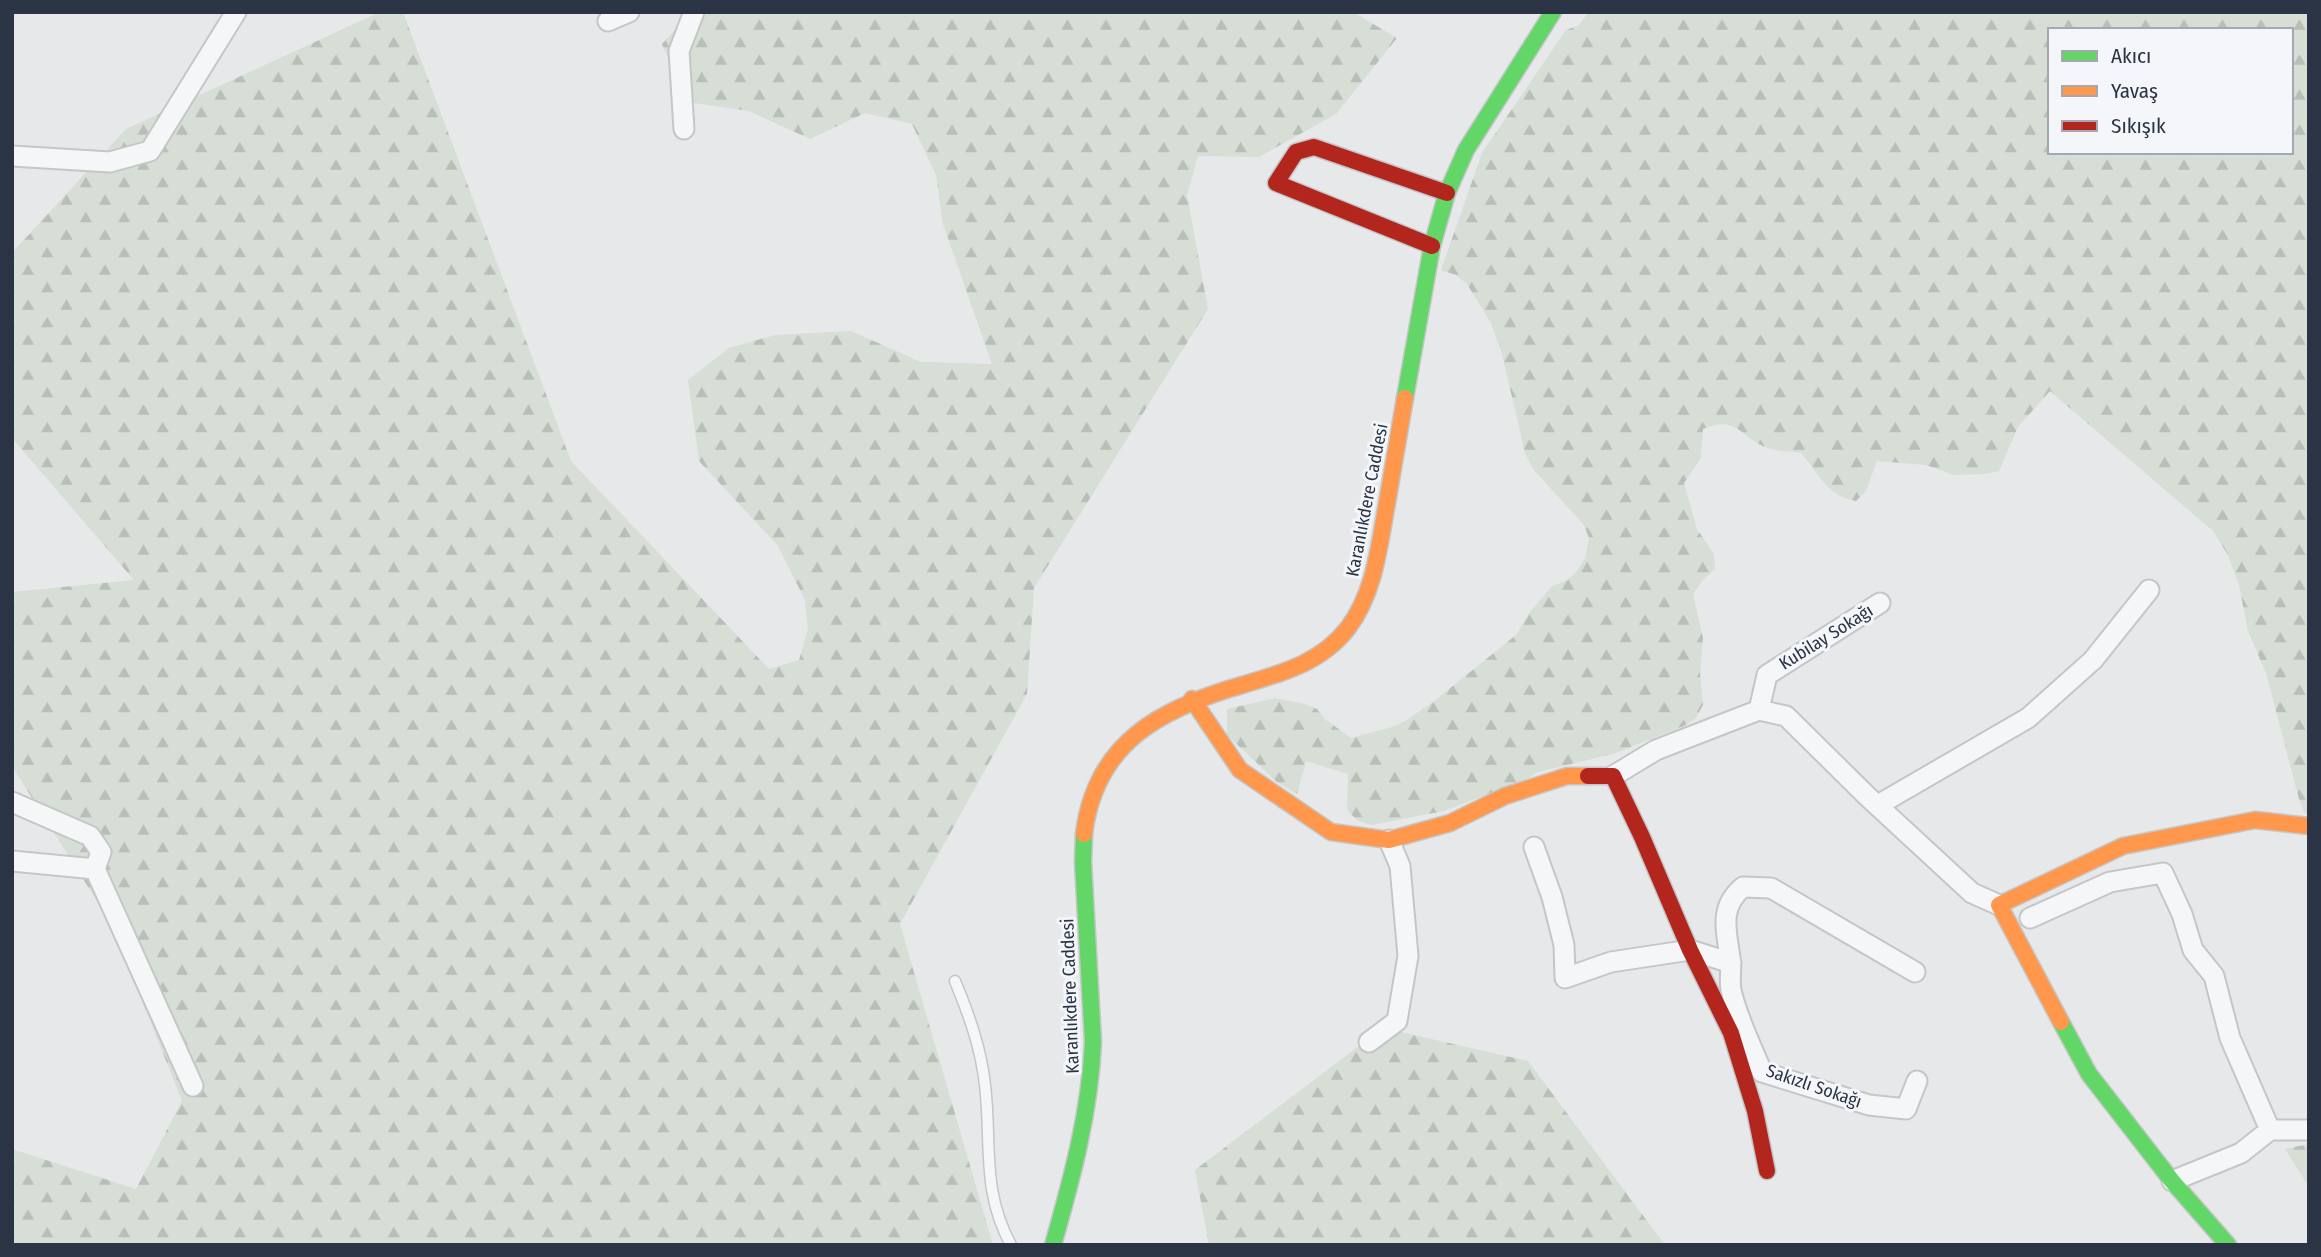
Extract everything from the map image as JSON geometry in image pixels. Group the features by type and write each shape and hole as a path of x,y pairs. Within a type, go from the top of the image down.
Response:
{"street":[{"path":"12,156 110,162 150,151 236,12"},
{"path":"608,21 629,12"},
{"path":"684,129 679,51 694,12"},
{"name":"Karanlıkdere Caddesi","path":"1053,1245 1090,1102 1093,1042 1083,865 1085,822 1096,787 1108,764 1127,740 1149,722 1192,699 1302,666 1322,654 1341,637 1357,617 1368,596 1375,570 1432,246 1447,193 1477,131 1553,12"},
{"path":"1432,246 1276,183 1296,152 1314,147 1447,193"},
{"path":"1878,805 2028,718 2093,660 2149,590"},
{"name":"Kubilay Sokağı","path":"1759,710 1766,675 1880,603"},
{"path":"1192,699 1240,770 1331,832 1389,840 1450,823 1504,796 1567,776 1614,776 1656,750 1759,710 1786,716 1972,893 1999,905 2089,1074 2172,1181 2228,1245"},
{"path":"1614,776 1690,950 1731,1033 1755,1111 1767,1171"},
{"path":"12,802 90,836 101,852 95,869 192,1087"},
{"path":"1999,905 2123,845 2255,820 2309,825"},
{"path":"1369,1042 1396,1021 1408,956 1400,866 1389,840"},
{"path":"1534,848 1552,897 1564,945 1565,978 1611,962 1690,950 1731,963"},
{"path":"12,861 95,869"},
{"path":"2030,918 2110,882 2163,873 2182,914 2193,950 2214,976 2230,1038 2270,1130"},
{"name":"Sakızlı Sokağı","path":"1915,972 1771,888 1742,887 1732,896 1725,920 1731,963 1731,988 1740,1019 1762,1072 1869,1105 1906,1109 1917,1081"},
{"path":"2172,1181 2241,1153 2270,1130 2309,1130"}],"lane":[{"path":"955,981 968,1012 981,1058 986,1088 990,1184 995,1208 1011,1245"}],"green space":[{"path":"380,12 403,12 571,461 769,669 799,660 808,629 805,600 778,546 699,461 688,380 729,348 775,335 851,331 921,362 992,364 943,224 936,175 912,124 865,113 810,139 749,111 687,102 662,44 691,12 1353,12 1397,38 1336,114 1259,157 1198,156 1187,195 1208,309 1034,588 1027,694 900,924 993,1245 12,1245 12,1149 136,1189 182,1101 112,925 12,766 12,592 134,580 12,438 12,253 126,129"},
{"path":"1589,12 2309,12 2309,815 2304,812 2299,799 2266,673 2248,631 2239,585 2228,555 2213,531 2050,391 2018,427 1999,471 1954,475 1926,465 1877,461 1866,491 1856,501 1830,489 1801,453 1768,448 1738,429 1724,424 1703,429 1701,458 1684,483 1697,529 1714,554 1715,569 1693,594 1703,638 1700,673 1703,705 1696,718 1684,726 1613,754 1538,772 1525,780 1444,811 1371,825 1358,821 1347,810 1348,774 1306,761 1297,794 1277,782 1227,735 1227,709 1275,698 1317,709 1326,720 1351,738 1405,721 1433,702 1516,635 1530,612 1552,586 1566,581 1585,558 1589,538 1584,525 1533,469 1525,453 1502,354 1491,323 1467,284 1456,275 1441,270 1482,153 1566,30 1579,25"},
{"path":"1383,1028 1528,1061 1665,1245 1209,1245 1195,1170"},
{"path":"2309,1144 2309,1187 2285,1149"}],"traffic: fast":[{"path":"1405,398 1432,246 1447,193 1466,150 1553,12"},
{"path":"1053,1245 1079,1145 1093,1042 1083,862 1084,834"},
{"path":"2061,1022 2089,1074 2172,1181 2228,1245"}],"traffic: slow":[{"path":"1084,834 1091,802 1102,775 1118,752 1137,734 1185,705 1300,665 1326,650 1348,628 1364,599 1375,568 1405,398"},
{"path":"1192,699 1240,770 1331,832 1389,840 1450,823 1505,796 1567,776 1588,776"},
{"path":"2061,1022 1999,905 2123,846 2255,820 2309,826"}],"traffic: jam":[{"path":"1432,246 1276,183 1296,152 1314,147 1447,193"},
{"path":"1588,776 1613,776 1690,950 1731,1033 1755,1111 1767,1171"}]}
